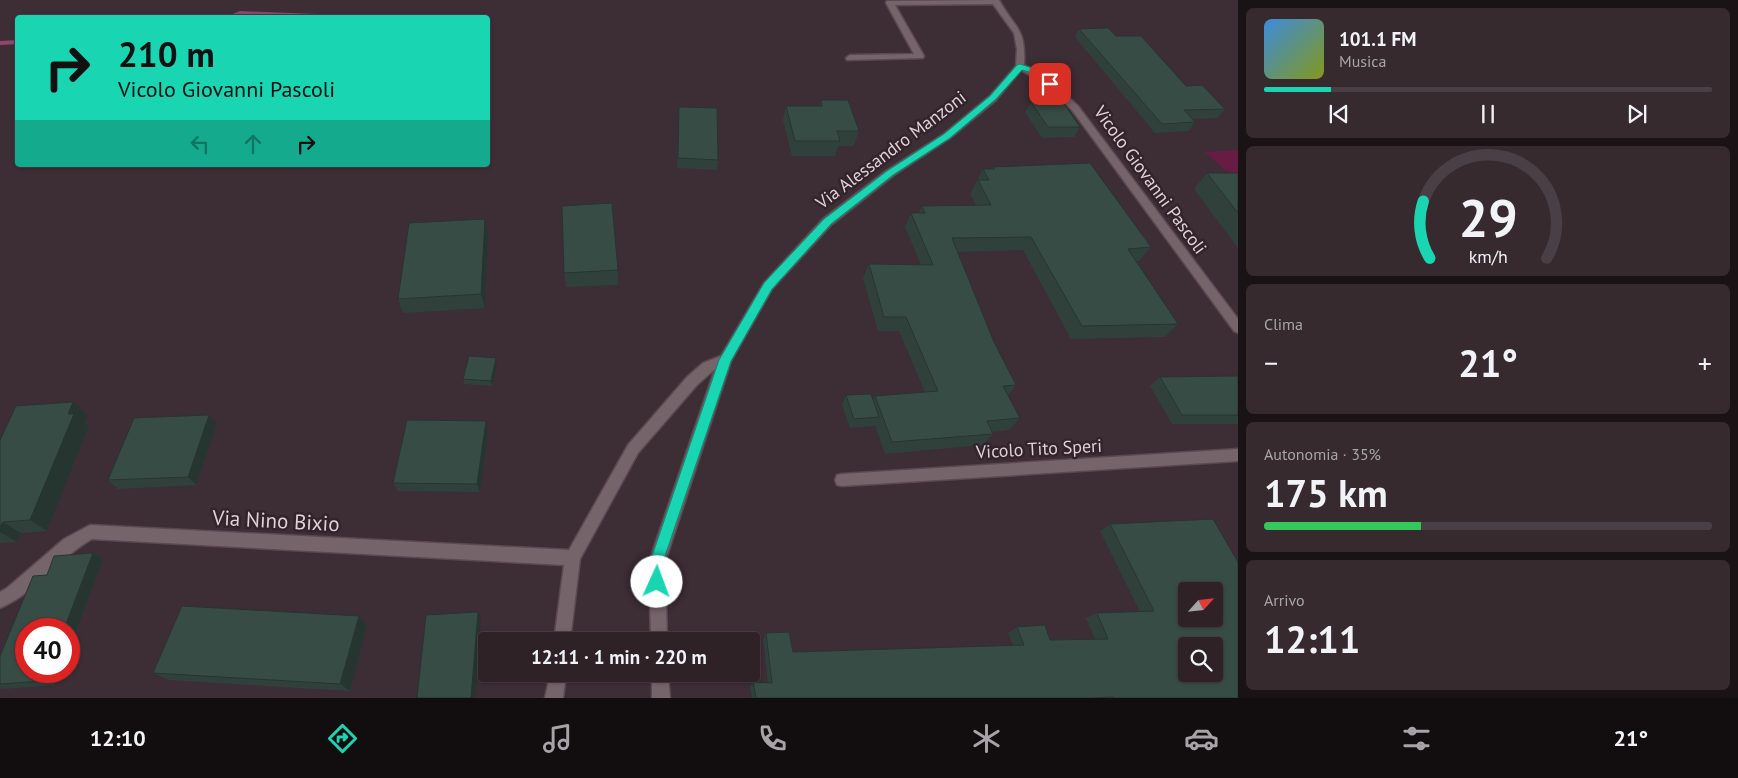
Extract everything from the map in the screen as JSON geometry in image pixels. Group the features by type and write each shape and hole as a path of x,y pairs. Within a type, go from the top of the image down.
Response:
{"street":[{"path":"850,58 920,56 890,3 995,1 1018,33 1021,49 1020,66"},
{"name":"Vicolo Giovanni Pascoli","path":"1020,66 1032,70 1045,79 1075,108 1238,328"},
{"name":"Via Alessandro Manzoni","path":"659,632 656,562 725,360 768,286 827,222 890,173 947,136 993,98 1020,66"},
{"path":"563,632 573,558 633,449 692,381 708,367 725,360"},
{"name":"Vicolo Tito Speri","path":"842,480 1238,455"},
{"name":"Via Nino Bixio","path":"0,600 13,594 69,544 90,532 573,558"},
{"path":"554,698 557,682"},
{"path":"660,682 661,698"}],"shaded area":[{"path":"1238,150 1238,181 1204,152"}],"building":[{"path":"1108,28 1116,36 1141,36 1186,86 1202,85 1225,109 1184,110 1195,122 1162,124 1079,29"},
{"path":"821,100 848,100 859,131 837,131 840,141 795,141 786,106 822,106"},
{"path":"1062,101 1080,127 1048,127 1031,102"},
{"path":"679,107 717,108 718,160 678,158"},
{"path":"1090,163 1151,247 1128,249 1178,324 1082,326 1031,237 952,238 994,342 1016,385 1003,386 1020,418 987,421 993,434 892,442 875,396 938,391 906,317 884,317 869,264 933,265 911,213 925,213 922,206 991,205 978,180 989,180 983,169"},
{"path":"1207,173 1238,173 1238,213"},
{"path":"612,203 618,270 564,273 562,206"},
{"path":"485,219 481,294 398,299 409,223"},
{"path":"469,356 496,358 491,381 463,379"},
{"path":"1238,376 1238,415 1182,415 1160,377"},
{"path":"871,394 879,417 854,419 846,395"},
{"path":"73,402 68,414 74,414 30,520 3,522 0,527 0,440 16,406"},
{"path":"209,415 188,477 108,480 134,418"},
{"path":"407,420 486,421 477,484 393,483"},
{"path":"1213,519 1238,562 1238,698 756,698 753,682 772,683 766,633 789,632 793,652 1024,645 1017,627 1045,625 1050,640 1108,639 1097,613 1154,611 1110,524"},
{"path":"93,553 68,618 16,618 33,576 47,575 54,556"},
{"path":"182,606 359,616 340,684 153,673"},
{"path":"478,612 471,698 417,698 426,615"},
{"path":"15,620 15,683 0,684 0,656"}],"waterway":[{"path":"234,15 240,13 291,15"},
{"path":"0,43 15,42"}],"route":[{"path":"657,582 656,562 725,360 768,286 827,222 890,173 947,136 993,98 1020,66 1032,70 1050,84"}]}
